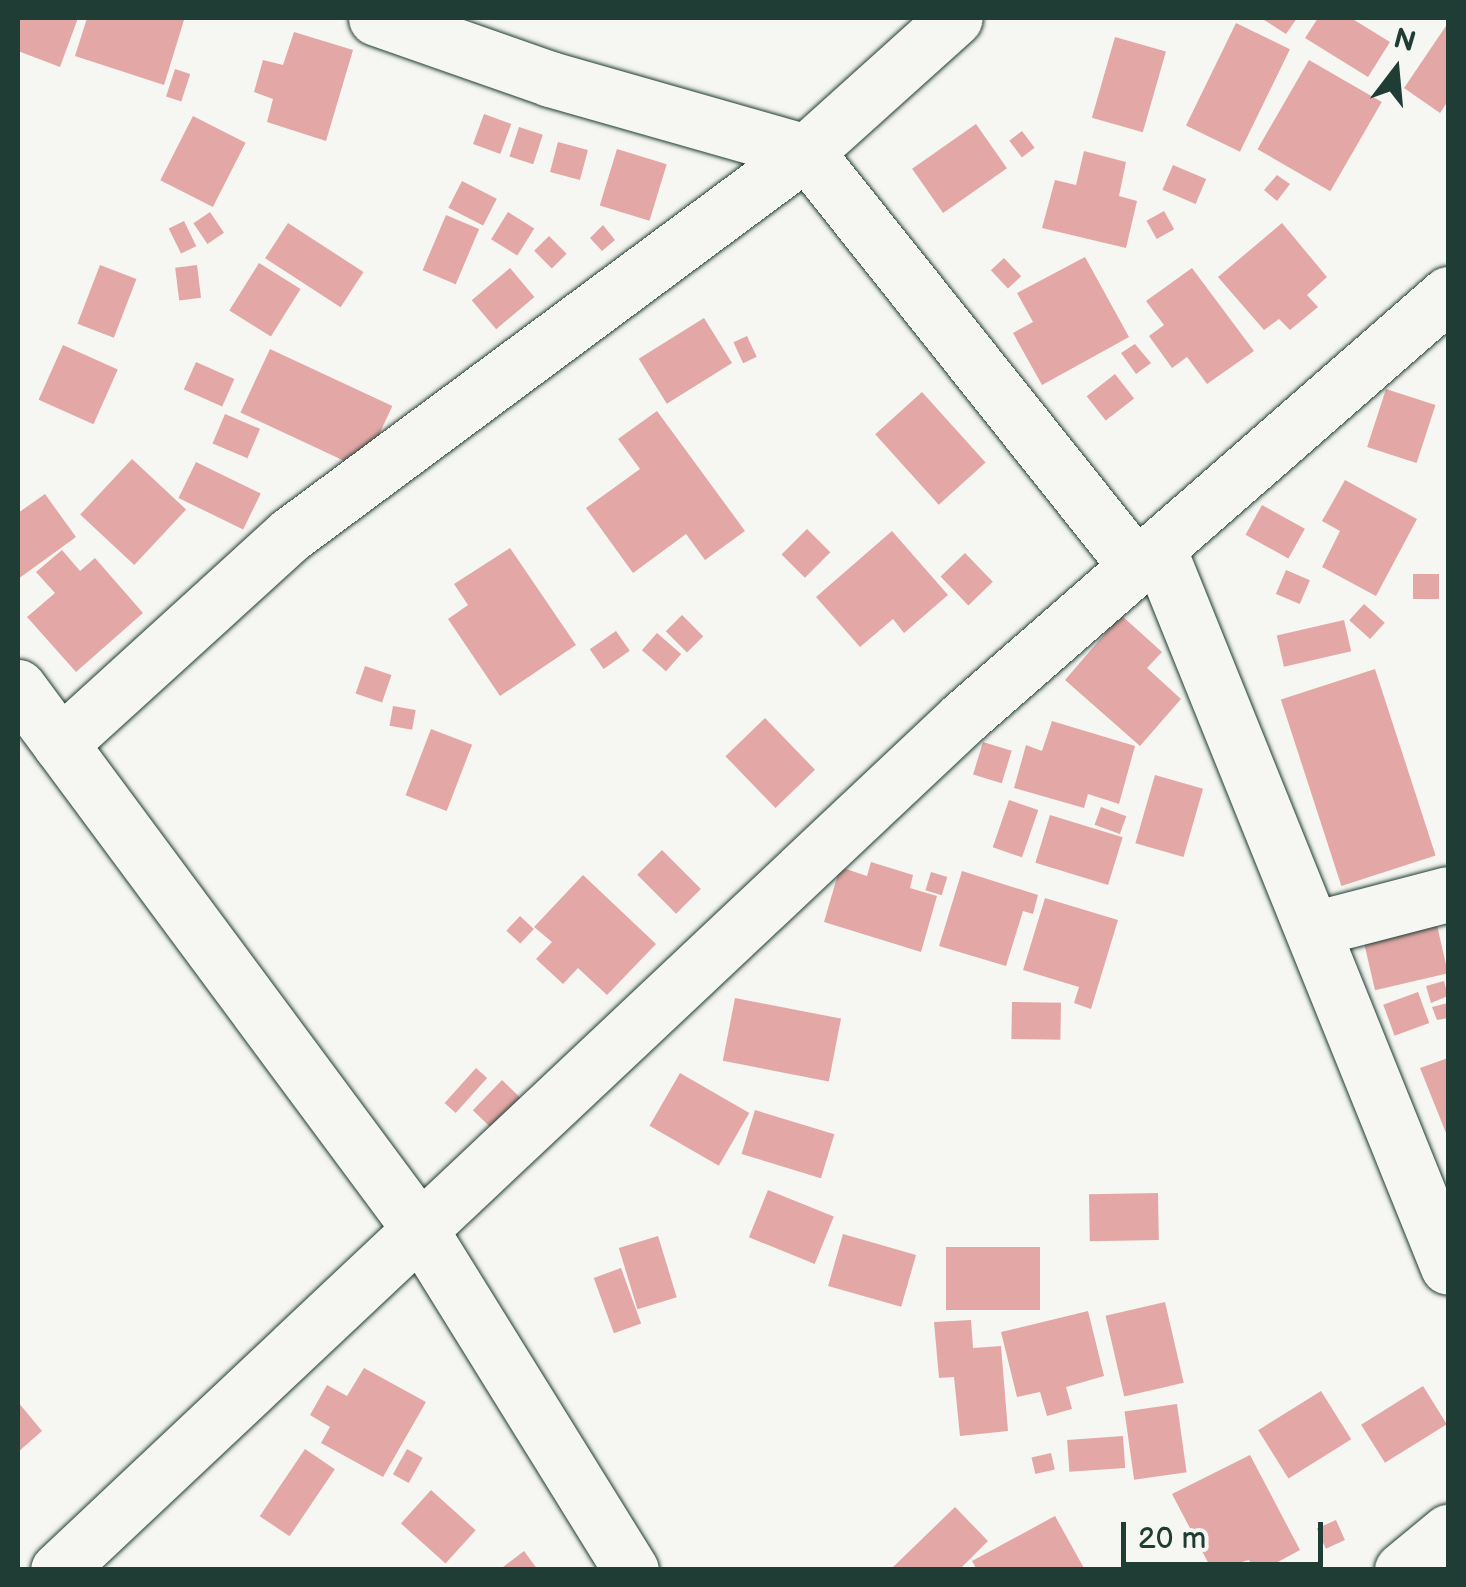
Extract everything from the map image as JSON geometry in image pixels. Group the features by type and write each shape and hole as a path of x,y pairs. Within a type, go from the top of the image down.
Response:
{"street":[{"path":"376,18 550,78 806,152 1147,557 1313,929 1448,1267"},
{"path":"60,744 291,534 806,152 955,18"},
{"path":"58,1570 963,718 1448,294"},
{"path":"18,687 419,1228 631,1570"},
{"path":"1313,929 1448,894"},
{"path":"1402,1570 1448,1532"}],"building":[{"path":"18,18 78,18 60,67 18,51"},
{"path":"87,18 184,20 164,85 75,56"},
{"path":"1261,18 1297,18 1286,34"},
{"path":"1318,18 1351,18 1390,42 1368,77 1305,38"},
{"path":"1236,23 1290,49 1240,152 1186,125"},
{"path":"1448,23 1448,101 1440,113 1404,88"},
{"path":"294,32 353,50 326,141 267,122 273,99 254,92 263,60 283,65"},
{"path":"1115,37 1166,52 1143,132 1092,118"},
{"path":"1309,60 1382,102 1330,191 1258,149"},
{"path":"175,69 190,74 181,102 166,97"},
{"path":"484,114 511,124 500,154 473,144"},
{"path":"193,116 246,143 213,207 160,180"},
{"path":"976,124 1007,168 943,213 912,169"},
{"path":"519,127 543,135 533,164 509,156"},
{"path":"1022,131 1035,148 1022,157 1009,141"},
{"path":"558,142 588,150 580,180 550,172"},
{"path":"617,149 667,164 649,221 600,205"},
{"path":"1084,151 1126,162 1119,196 1137,201 1126,248 1042,228 1055,180 1076,185"},
{"path":"1173,165 1206,179 1196,204 1162,190"},
{"path":"1277,175 1290,184 1277,201 1264,190"},
{"path":"462,181 497,199 483,225 448,208"},
{"path":"1164,211 1174,229 1157,239 1147,221"},
{"path":"210,212 224,233 207,244 193,223"},
{"path":"508,212 534,228 517,256 491,239"},
{"path":"446,215 479,229 456,284 423,270"},
{"path":"184,221 196,246 181,254 169,228"},
{"path":"288,223 363,272 341,307 265,258"},
{"path":"1282,223 1327,277 1307,295 1318,307 1290,330 1279,319 1264,330 1218,277"},
{"path":"603,225 615,240 602,251 590,238"},
{"path":"549,236 567,254 552,269 534,251"},
{"path":"1085,257 1129,337 1042,385 1013,333 1033,322 1017,293"},
{"path":"1004,258 1021,276 1008,289 991,270"},
{"path":"259,263 301,289 271,336 229,310"},
{"path":"100,265 136,279 114,338 77,324"},
{"path":"197,265 201,298 179,300 175,268"},
{"path":"510,268 534,297 496,329 472,300"},
{"path":"1192,268 1254,351 1207,384 1187,357 1172,368 1149,336 1164,325 1146,301"},
{"path":"704,318 732,363 667,404 639,359"},
{"path":"747,336 757,357 743,363 733,342"},
{"path":"1135,344 1151,363 1136,374 1121,353"},
{"path":"63,345 118,369 93,424 39,400"},
{"path":"270,349 392,406 363,469 240,412"},
{"path":"196,362 234,379 222,406 184,389"},
{"path":"1115,374 1134,398 1106,421 1087,396"},
{"path":"1386,389 1435,405 1417,463 1367,447"},
{"path":"922,392 986,463 939,505 875,434"},
{"path":"657,411 745,531 705,560 686,534 633,573 586,508 640,469 618,439"},
{"path":"225,414 260,429 247,458 212,443"},
{"path":"132,459 186,509 134,565 80,515"},
{"path":"196,462 261,494 243,530 178,498"},
{"path":"1345,480 1417,519 1376,596 1322,567 1340,531 1322,521"},
{"path":"45,494 76,537 18,579 18,513"},
{"path":"1262,505 1305,529 1288,558 1246,535"},
{"path":"807,529 830,552 805,578 782,554"},
{"path":"892,531 948,595 904,633 893,619 860,647 816,597"},
{"path":"510,548 576,645 500,696 448,619 468,605 454,584"},
{"path":"62,550 80,571 95,558 143,613 76,672 27,617 55,593 36,572"},
{"path":"965,553 993,582 968,605 941,577"},
{"path":"1286,570 1310,580 1300,604 1276,594"},
{"path":"1413,574 1439,574 1439,599 1413,599"},
{"path":"1364,604 1385,623 1370,639 1349,620"},
{"path":"682,615 703,636 687,652 666,631"},
{"path":"1121,615 1162,652 1147,668 1181,699 1140,746 1065,680"},
{"path":"1344,620 1351,651 1284,667 1277,636"},
{"path":"616,631 630,651 604,669 590,649"},
{"path":"657,633 681,654 666,671 642,650"},
{"path":"365,666 391,675 382,703 356,693"},
{"path":"1375,669 1436,855 1341,886 1281,700"},
{"path":"393,706 416,710 412,730 390,726"},
{"path":"765,718 815,770 775,808 725,756"},
{"path":"1052,721 1135,746 1119,804 1088,794 1084,808 1014,788 1026,745 1042,751"},
{"path":"431,729 472,745 447,811 406,795"},
{"path":"983,742 1012,751 1002,783 973,775"},
{"path":"1155,775 1203,789 1183,857 1135,843"},
{"path":"1009,800 1038,810 1022,857 993,847"},
{"path":"1101,807 1126,816 1120,834 1095,825"},
{"path":"1050,815 1123,837 1108,885 1035,863"},
{"path":"662,850 701,889 676,914 637,875"},
{"path":"871,862 913,875 910,888 937,896 921,952 824,922 840,867 867,876"},
{"path":"962,871 1038,895 1033,914 1023,911 1006,966 939,946"},
{"path":"931,872 947,877 942,895 925,890"},
{"path":"583,875 656,944 607,995 578,968 563,984 536,959 552,942 534,927"},
{"path":"1045,898 1118,920 1091,1009 1074,1003 1079,987 1023,970"},
{"path":"1433,908 1448,973 1375,990 1360,925"},
{"path":"520,916 534,929 520,944 506,931"},
{"path":"1444,981 1448,996 1431,1003 1426,986"},
{"path":"1418,992 1429,1023 1395,1036 1383,1005"},
{"path":"735,998 841,1019 829,1081 723,1061"},
{"path":"1012,1002 1061,1003 1060,1040 1011,1039"},
{"path":"1448,1003 1448,1018 1437,1020 1432,1007"},
{"path":"1448,1058 1448,1138 1420,1068"},
{"path":"476,1068 487,1078 456,1113 445,1103"},
{"path":"680,1073 749,1113 719,1166 650,1126"},
{"path":"502,1080 523,1100 494,1130 473,1110"},
{"path":"755,1110 834,1134 821,1178 742,1154"},
{"path":"768,1190 834,1217 815,1264 749,1237"},
{"path":"1158,1193 1159,1240 1090,1241 1089,1194"},
{"path":"843,1234 916,1255 901,1307 828,1286"},
{"path":"658,1236 677,1297 638,1309 619,1248"},
{"path":"946,1247 1040,1247 1040,1310 946,1310"},
{"path":"621,1268 641,1323 614,1333 594,1278"},
{"path":"1165,1302 1184,1383 1124,1397 1106,1316"},
{"path":"1088,1311 1104,1376 1066,1387 1072,1409 1047,1416 1040,1392 1017,1397 1001,1332"},
{"path":"971,1320 973,1348 1001,1346 1008,1431 960,1436 954,1377 939,1378 934,1322"},
{"path":"364,1368 426,1402 383,1477 321,1443 330,1427 310,1415 327,1385 347,1396"},
{"path":"1423,1386 1447,1424 1385,1463 1361,1425"},
{"path":"1321,1391 1351,1439 1288,1479 1258,1430"},
{"path":"18,1402 42,1431 18,1452"},
{"path":"1177,1404 1187,1472 1134,1480 1125,1411"},
{"path":"1123,1436 1125,1468 1069,1472 1067,1440"},
{"path":"305,1449 335,1469 290,1536 260,1516"},
{"path":"407,1449 423,1458 409,1483 393,1474"},
{"path":"1051,1453 1055,1470 1035,1474 1032,1457"},
{"path":"1250,1455 1300,1550 1263,1570 1254,1570 1249,1560 1212,1570 1172,1494"},
{"path":"431,1490 476,1530 445,1564 401,1523"},
{"path":"955,1507 988,1541 959,1570 890,1570"},
{"path":"1055,1516 1085,1570 977,1570 972,1561"},
{"path":"1336,1520 1345,1540 1326,1549 1317,1529"},
{"path":"524,1551 538,1570 499,1570"}]}
